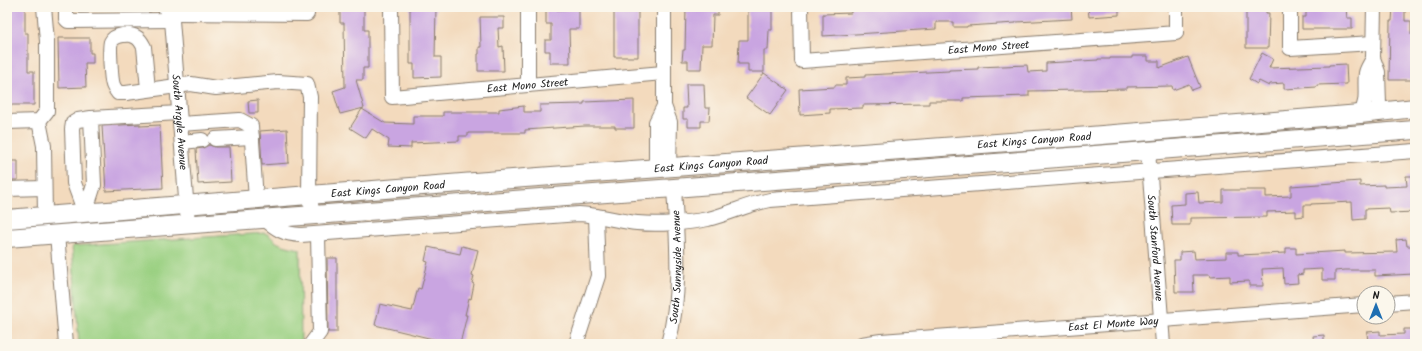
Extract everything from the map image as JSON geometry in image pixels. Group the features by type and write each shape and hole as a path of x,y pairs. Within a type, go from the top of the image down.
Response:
{"main road":[{"name":"East Kings Canyon Road","path":"7,219 1368,114 1415,108"},
{"path":"1254,143 1281,133 1356,126 1370,122 1374,119 1368,114"},
{"name":"East Kings Canyon Road","path":"7,238 1415,130"},
{"path":"674,188 676,182 680,178 686,176 810,167 838,155"},
{"path":"511,200 540,188 650,178 663,174 661,168"}],"street":[{"path":"7,122 39,121 47,111 47,41 44,7"},
{"path":"66,7 66,19 68,21 174,12 307,14 308,7"},
{"name":"East Mono Street","path":"392,7 392,97 663,73"},
{"path":"528,7 528,85"},
{"path":"661,168 670,122 664,106 664,7"},
{"name":"East Mono Street","path":"801,7 802,61 1176,33 1176,7"},
{"path":"1290,7 1290,48 1373,43"},
{"path":"1368,114 1379,105 1378,72 1373,58 1374,7"},
{"name":"South Argyle Avenue","path":"174,12 179,118 188,224"},
{"path":"148,89 191,84 216,88 278,82 307,84 310,97 309,195 313,214"},
{"path":"85,213 94,185 91,118"},
{"path":"85,213 74,183 72,129 73,123 78,120 91,118 240,120 251,126 256,200"},
{"path":"39,121 44,146 45,216"},
{"path":"182,142 252,137"},
{"name":"South Stanford Avenue","path":"1148,151 1163,344"},
{"path":"263,218 278,230 289,235 318,235 579,214 636,223 676,223 707,219 758,202 770,200 1415,151"},
{"path":"7,189 44,188"},
{"name":"South Sunnyside Avenue","path":"668,344 675,314 678,289 674,188"},
{"path":"576,344 598,276 596,216"},
{"path":"57,234 66,344"},
{"path":"311,344 320,332 318,235"},
{"path":"1396,302 1415,301"},
{"name":"East El Monte Way","path":"862,344 881,340 980,339 1161,320 1356,306"}],"green space":[{"path":"265,233 281,244 300,249 301,344 79,344 72,246"}],"building":[{"path":"7,7 25,7 25,33 28,33 28,71 34,71 34,105 7,105"},
{"path":"345,7 364,7 364,30 368,30 368,68 363,68 363,80 356,80 364,108 340,114 333,91 345,87 344,23 340,23 340,9 345,9"},
{"path":"411,7 436,7 435,57 441,57 441,77 414,78 414,64 410,64"},
{"path":"546,7 557,7 557,10 579,9 579,29 569,29 570,63 550,63 550,51 545,51 545,40 551,40 551,24 546,24"},
{"path":"614,7 638,7 638,57 614,57"},
{"path":"686,7 718,7 718,15 713,15 712,45 702,45 701,69 688,69 688,61 682,61 683,50 685,50"},
{"path":"748,7 772,7 772,30 769,30 768,50 764,50 764,72 748,72 748,64 738,64 739,40 748,40"},
{"path":"851,7 1071,7 1072,19 1016,22 967,27 953,27 953,22 936,22 936,29 823,36 823,14 851,13"},
{"path":"1088,7 1119,7 1119,15 1089,17"},
{"path":"1246,7 1266,7 1266,13 1269,13 1268,48 1246,48"},
{"path":"1393,7 1405,7 1405,21 1411,21 1411,34 1414,34 1413,80 1389,80 1390,21 1392,21"},
{"path":"1306,8 1346,8 1347,18 1352,18 1352,29 1302,29 1302,17 1306,17"},
{"path":"480,17 504,17 504,28 498,28 499,47 503,46 504,71 478,71 478,54 479,47 481,47"},
{"path":"58,38 90,38 90,53 93,53 93,63 85,63 86,87 59,88"},
{"path":"1262,53 1273,59 1269,68 1346,64 1347,84 1317,85 1317,87 1284,89 1284,83 1270,84 1269,86 1259,81 1257,84 1249,79"},
{"path":"1132,56 1148,56 1148,61 1159,61 1159,68 1188,57 1200,87 1192,90 1189,84 1173,90 1172,86 1127,87 1127,89 1029,91 1029,96 963,98 963,101 929,101 929,104 863,105 863,108 830,109 830,113 800,115 799,89 846,85 846,78 865,77 865,75 1027,65 1028,72 1046,71 1046,63 1110,58 1132,58"},
{"path":"764,73 788,90 770,115 746,98"},
{"path":"686,84 704,84 705,108 710,108 709,121 701,121 701,127 688,127 688,119 683,119 683,108 687,108"},
{"path":"258,100 258,113 249,113 248,101"},
{"path":"634,100 634,128 615,128 615,126 585,126 525,130 525,133 468,133 468,136 459,136 459,141 411,143 411,148 388,147 389,140 372,129 366,138 350,128 362,109 385,123 413,124 413,116 443,116 443,112 499,112 499,109 524,106 524,112 540,112 540,105 584,104 584,102"},
{"path":"140,124 140,126 160,125 163,188 106,191 102,126"},
{"path":"287,129 289,163 262,165 260,131"},
{"path":"209,145 215,147 229,147 231,182 198,184 196,149"},
{"path":"7,161 18,161 18,180 7,180"},
{"path":"1406,176 1415,176 1415,212 1390,213 1389,208 1365,209 1365,219 1353,220 1352,202 1311,204 1304,205 1304,216 1296,217 1296,211 1267,212 1267,217 1190,218 1190,225 1172,225 1171,205 1185,204 1185,193 1198,192 1199,203 1223,202 1223,190 1266,190 1266,197 1291,196 1291,186 1360,181 1360,186 1407,186"},
{"path":"1406,239 1407,246 1415,246 1415,261 1413,261 1414,274 1375,276 1375,270 1345,270 1335,271 1335,280 1322,280 1322,269 1303,270 1303,274 1297,275 1298,283 1284,284 1283,268 1262,269 1263,286 1249,286 1249,281 1230,282 1230,276 1210,277 1210,275 1193,275 1194,292 1175,292 1174,260 1180,260 1180,252 1194,251 1195,259 1226,258 1226,252 1238,252 1238,255 1286,253 1286,248 1296,248 1296,254 1345,251 1345,253 1397,252 1396,240"},
{"path":"462,246 478,250 472,275 474,276 472,283 474,284 471,299 469,298 465,315 467,315 460,344 440,344 441,341 375,325 380,304 412,311 418,288 421,289 428,262 425,261 428,247 460,254"},
{"path":"327,258 337,258 337,332 328,332"},
{"path":"1404,329 1415,329 1415,344 1368,344 1367,332 1380,331 1380,335 1404,334"},
{"path":"1324,335 1324,344 1314,344 1313,336"}]}
